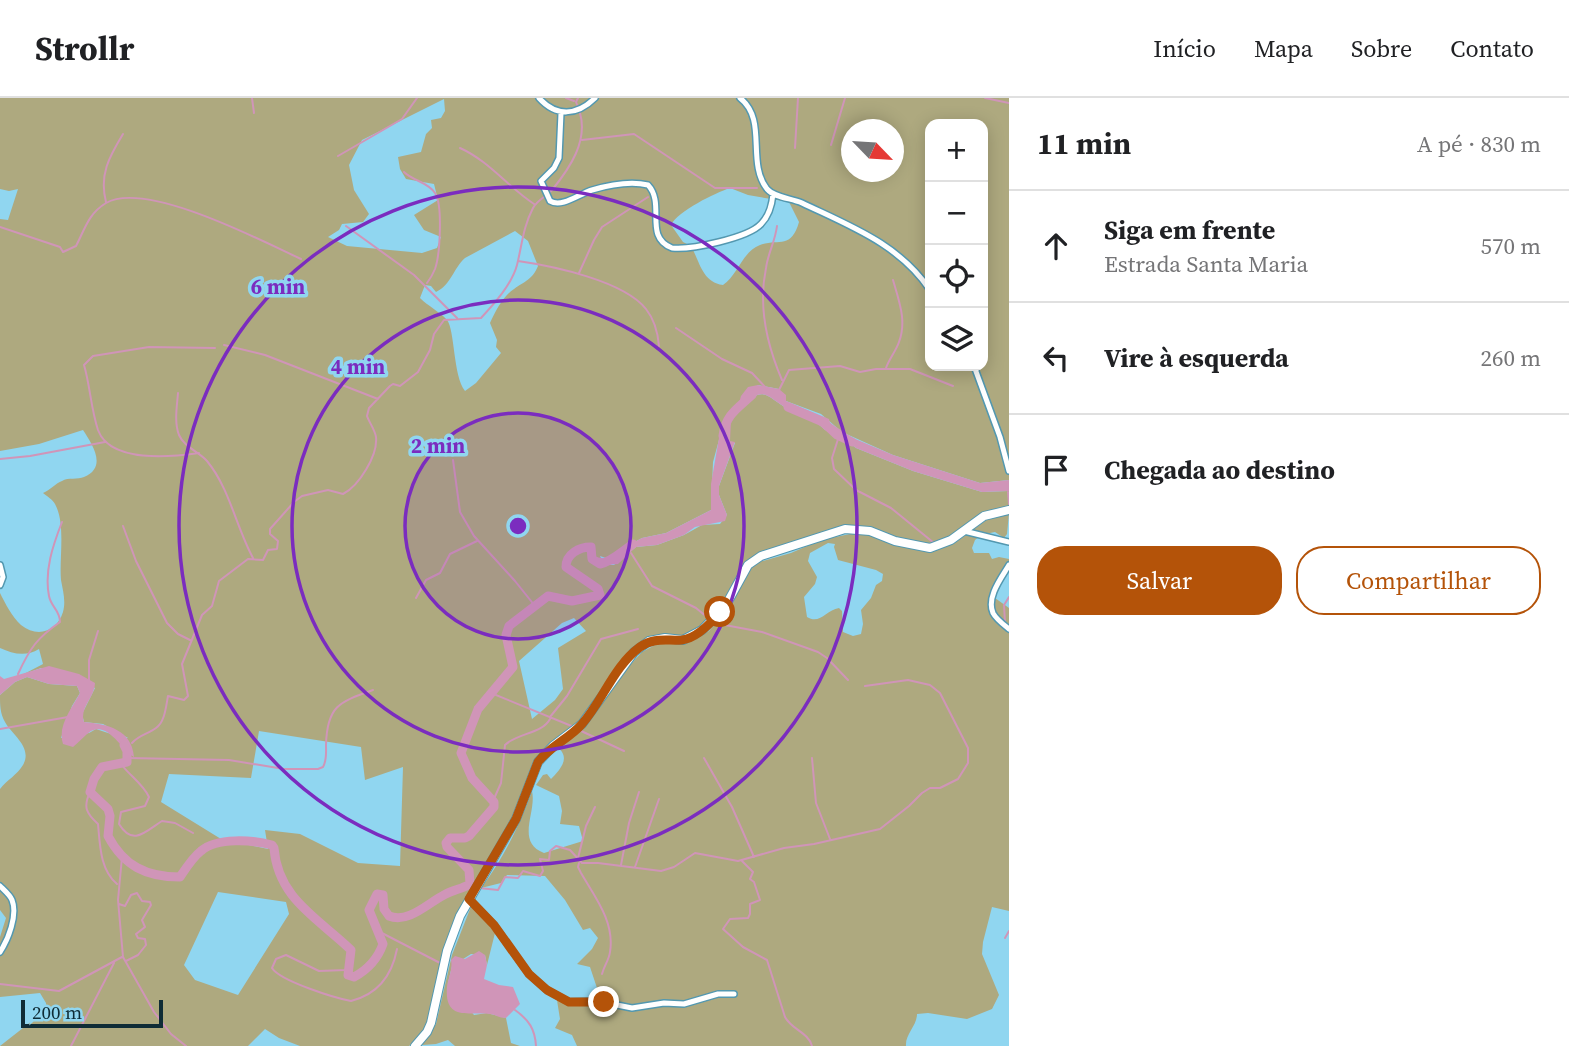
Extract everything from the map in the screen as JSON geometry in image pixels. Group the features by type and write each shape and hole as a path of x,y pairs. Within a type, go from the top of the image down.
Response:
{"street":[{"path":"539,98 548,107 561,113 579,110 595,98"},
{"path":"740,98 752,112 762,180 773,194 800,202 889,246 925,282"},
{"path":"561,113 559,158 551,172 541,181 550,201 558,203 609,186 648,185 656,204 658,238 672,248 699,247 757,228 767,216 773,194"},
{"path":"976,371 1000,437 1009,471"},
{"path":"415,1046 428,1032 447,951 460,916 516,819 538,762 544,754 582,724 604,690 640,647 656,639 683,640 714,619 726,605 753,559 845,529 870,531 895,541 929,548 942,545 984,516 1009,510"},
{"path":"964,531 1009,542"},
{"path":"0,565 3,577 0,585"},
{"path":"1009,565 997,587 992,606 993,614 1009,629"},
{"path":"0,887 12,900 13,908 11,933 0,952"},
{"path":"469,899 494,925 529,974 547,990 569,1002 597,1001 632,1008 664,1003 684,1004 718,995 734,994"}],"shaded area":[{"path":"0,98 1009,98 1009,480 980,483 893,455 842,432 821,414 786,401 779,389 758,385 739,402 746,404 755,396 766,395 795,413 801,411 808,415 825,430 837,434 856,448 913,471 982,492 1009,491 1009,507 989,512 956,535 938,543 919,543 864,527 758,555 726,600 701,629 685,636 663,637 634,650 614,672 580,721 551,744 516,815 462,907 431,1015 423,1033 409,1046 300,1046 265,1029 248,1046 0,1046 46,1010 46,1003 40,993 0,997 0,937 6,918 0,910 0,789 21,769 25,753 24,747 3,719 0,695 15,682 27,677 49,684 77,686 80,693 72,706 61,738 89,733 96,729 117,739 128,738 103,724 84,722 82,714 95,688 41,668 24,674 43,664 39,649 20,654 0,648 0,593 15,618 27,629 46,631 60,619 64,596 61,580 60,521 55,504 43,493 64,480 84,477 91,473 97,461 94,448 83,430 39,444 0,451 0,219 8,220 18,189 0,189","holes":["444,99 445,111 441,118 431,120 432,128 426,134 421,152 398,157 400,169 406,179 434,184 438,200 414,215 424,230 441,237 437,248 422,253 347,246 328,237 339,230 342,224 363,222 369,214 354,190 349,165 362,140","730,188 748,195 789,202 799,222 796,231 788,240 754,248 723,285 706,276 691,246 683,242 671,225 689,208","515,231 528,241 538,266 531,277 506,296 497,309 490,323 497,340 496,347 501,353 476,383 465,391 458,375 450,325 420,298 425,285 431,286 436,292 441,289 465,258","723,425 730,443 735,443 719,486 719,495 727,515 720,524 702,525 657,545 636,547 614,565 604,565 600,556 612,560 627,546 642,538 666,533 711,510 713,462","574,618 586,631 558,648 563,689 555,700 532,719 519,661 562,623","259,731 361,747 365,780 403,767 400,866 358,863 300,834 265,830 268,849 221,839 161,802 169,774 251,778","218,892 286,902 289,914 238,995 195,980 184,965"]},
{"path":"758,385 779,389 786,395 786,401 829,419 830,423 853,438 893,455 980,483 1009,480 1009,491 982,492 913,471 856,448 837,434 825,430 808,415 795,413 763,394 755,396 746,404 739,403 748,387"},
{"path":"731,420 730,441 735,442 719,486 719,495 727,515 725,521 695,527 684,535 657,545 636,547 618,564 604,565 595,561 593,558 616,559 627,546 642,538 666,533 711,510 711,484 720,432 723,425"},
{"path":"1009,513 1007,534 1004,538 995,532 988,537 980,536 972,548 974,553 989,553 992,559 1009,559 1009,566 995,598 1009,608 1009,911 992,907 983,942 982,954 999,995 992,1009 967,1019 917,1014 906,1046 577,1046 572,1035 555,1028 560,1019 556,994 574,1001 594,997 597,988 590,967 577,964 592,949 598,938 590,928 583,930 565,900 545,876 507,875 501,883 481,888 510,841 532,791 529,834 535,848 544,853 583,841 579,826 560,824 562,811 559,796 536,785 543,775 547,774 551,779 561,767 564,759 557,747 584,727 620,676 642,652 657,644 691,641 709,631 732,604 749,570 759,562 791,553 821,540 850,534 873,535 916,550 937,550 956,542 989,518","holes":["828,543 835,544 838,560 883,574 882,581 876,585 871,598 861,610 861,634 853,636 843,632 842,611 839,608 816,619 807,617 804,597 815,584 817,577 808,561 810,553"]},
{"path":"49,666 79,674 95,683 85,707 84,722 117,730 129,740 134,757 104,730 91,731 73,747 63,744 64,724 80,693 77,686 49,684 27,677 15,682 0,695 0,676 4,679"},
{"path":"472,904 495,933 487,965 485,955 471,954 452,966 448,983 474,1015 487,1013 506,1018 511,1043 520,1046 455,1046 448,1040 422,1045 436,1024 452,955"},
{"path":"479,951 485,955 487,965 484,979 513,987 520,1004 506,1018 460,1012 450,1006 447,987 451,960 455,956 465,959"}],"waterway":[{"path":"252,98 254,113"},
{"path":"338,156 402,119 417,98"},
{"path":"566,98 574,101"},
{"path":"578,98 578,107"},
{"path":"795,148 798,98"},
{"path":"831,145 845,98"},
{"path":"985,98 1009,103"},
{"path":"132,743 159,725 165,714 168,696 184,700 188,696 182,664 202,615 212,606 219,581 248,559 263,560 268,550 277,549 278,541 270,534 270,529 302,496 328,490 343,494 355,484 371,461 376,444 375,434 367,416 369,408 390,386 400,386 418,372 430,350 434,334 444,320 481,318 502,293 515,272 533,208 559,182 576,154 582,134 580,113"},
{"path":"106,202 104,183 107,166 123,134"},
{"path":"582,140 634,134 715,188 757,188"},
{"path":"460,148 480,160 534,204"},
{"path":"404,172 428,186 438,199 438,253 435,269 427,283"},
{"path":"579,273 602,227 648,197"},
{"path":"0,227 60,247 63,252 76,246 91,217 106,203 124,198 148,200 175,206 233,227 301,259"},
{"path":"346,226 414,275 457,318"},
{"path":"777,226 767,263 763,297 768,339 782,380"},
{"path":"518,261 587,276 622,290 636,299 649,313 659,346"},
{"path":"886,368 898,345 902,326 893,280"},
{"path":"676,328 722,359 752,373 767,389"},
{"path":"224,345 265,355 378,399"},
{"path":"199,453 142,455 128,453 105,441 98,430 84,365 93,356 149,347 215,348"},
{"path":"779,390 789,370 840,366 860,372 910,369 953,386"},
{"path":"178,393 176,419 179,435 215,472 253,558"},
{"path":"723,436 729,417 752,395"},
{"path":"788,407 823,422 837,435 852,442"},
{"path":"839,436 832,458 834,469 856,490 891,508 934,543"},
{"path":"0,459 105,442"},
{"path":"453,460 460,512 474,536 535,606"},
{"path":"1008,492 1009,504"},
{"path":"18,674 35,644 60,622 59,614 49,596 48,577 62,522"},
{"path":"123,526 136,561 167,623 178,634 190,640"},
{"path":"416,598 426,580 440,573 450,554 477,541"},
{"path":"124,745 127,762 102,767 90,792 108,809 108,836 121,855 146,872 180,877 198,853 216,843 245,841 272,845 277,866 291,894 351,950 348,975 354,977 372,963 383,944 369,910 377,894 383,895 384,909 389,916 396,918 418,912 447,893 470,884 469,870 446,843 450,838 469,836 494,807 494,802 472,778 461,753 478,709 513,667 506,635 509,626 548,596 572,601 600,595 598,589 566,567 568,558 574,552 591,547 592,559 600,564 633,544"},
{"path":"631,553 652,586 696,608 707,617"},
{"path":"1005,623 1004,605 1009,597"},
{"path":"714,623 762,632 818,652 848,680"},
{"path":"550,717 567,696 601,639 638,629"},
{"path":"89,681 89,660 98,631"},
{"path":"479,888 498,890 505,877 518,878 523,871 540,876 543,871 540,859 549,860 550,851 556,846 570,850 582,863 661,871 674,867 695,853 738,861 784,848 880,829 922,793 958,779 968,763 968,748 940,693 930,685 908,680 865,686"},
{"path":"128,758 229,760 284,769 318,769 323,767 325,762 327,732 332,714 343,702 373,690"},
{"path":"491,693 574,727"},
{"path":"0,729 68,717"},
{"path":"493,801 501,783 505,745 541,728 550,719"},
{"path":"579,730 624,751"},
{"path":"704,758 732,807 754,857"},
{"path":"812,758 816,803 830,839"},
{"path":"121,764 149,797 145,806 121,812 119,824 124,831 129,835 140,835 162,821 175,823 193,833"},
{"path":"90,792 87,810 98,824 104,864 117,884"},
{"path":"621,865 629,823 639,792"},
{"path":"635,867 659,799"},
{"path":"578,858 586,826 595,807"},
{"path":"122,857 118,900 123,957 154,1012 171,1034 186,1046"},
{"path":"742,861 753,872 750,879 754,882 760,900 750,904 748,918 730,919 723,929 743,947 767,960 785,1017 807,1037 812,1046"},
{"path":"579,863 578,867 603,910 610,930 609,958 602,974"},
{"path":"119,904 125,906 131,895 137,893 142,901 150,902 151,905 142,920 145,927 136,934 138,938 145,939 146,945 138,955 126,961"},
{"path":"378,931 442,964"},
{"path":"1005,938 1009,931"},
{"path":"349,968 319,971 286,955 276,959 272,968 296,983 351,1001 369,994 383,982 392,967 397,949"},
{"path":"0,984 59,991 122,957"},
{"path":"71,1046 114,963"},
{"path":"515,1010 530,1025 536,1046"}],"route":[{"path":"604,1002 569,1002 547,990 529,974 494,925 469,899 516,819 538,762 544,754 582,724 604,690 640,647 656,639 683,640 702,629 720,612"}]}
